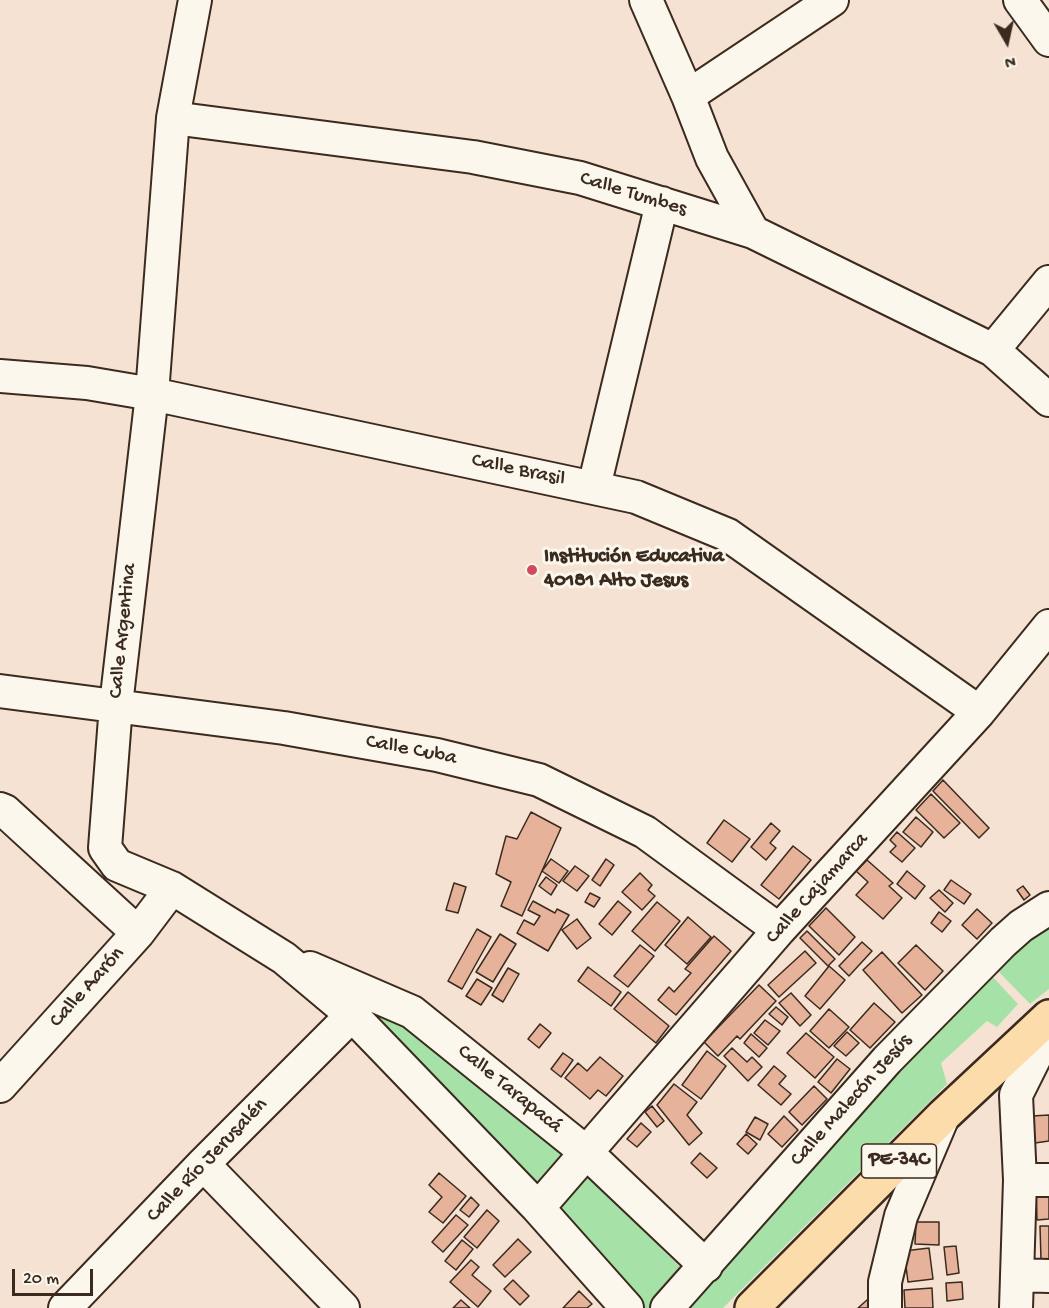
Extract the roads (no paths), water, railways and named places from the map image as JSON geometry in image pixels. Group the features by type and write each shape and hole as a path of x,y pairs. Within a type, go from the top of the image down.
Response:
{"main road":[{"name":"PE-34C","path":"752,1308 944,1115 1049,1017"}],"street":[{"name":"Calle Argentina","path":"172,888 117,866 105,848 116,705 152,394 173,117 195,0"},
{"path":"646,0 712,158 753,232"},
{"path":"688,96 832,0"},
{"path":"1020,0 1049,40"},
{"name":"Calle Tumbes","path":"173,117 473,157 580,178 753,232 993,350 1049,400"},
{"path":"594,487 662,203"},
{"path":"993,350 1049,282"},
{"name":"Calle Brasil","path":"0,376 87,383 152,394 636,497 728,535 979,712"},
{"name":"Calle Cajamarca","path":"538,1208 779,930 979,712 1049,626"},
{"name":"Calle Cuba","path":"0,691 284,728 437,755 538,780 645,832 779,930"},
{"path":"0,809 5,811 138,933"},
{"path":"172,888 284,958 352,1015 538,1208 627,1308"},
{"name":"Calle Aarón","path":"0,1086 138,933 172,888"},
{"path":"233,908 382,987 412,1012"},
{"name":"Calle Malecón Jesús","path":"667,1308 887,1060 1003,942 1021,926 1049,908"},
{"name":"Calle Tarapacá","path":"284,958 412,1012 587,1153 706,1266"},
{"name":"Calle Río Jerusalén","path":"65,1308 203,1164 352,1015"},
{"path":"1016,1308 1017,1275 1034,1180 1016,1095 1049,1029"},
{"path":"885,1308 885,1282 901,1216 944,1115"},
{"path":"203,1164 343,1308"},
{"path":"1017,1275 1049,1276"}],"place":[{"name":"Institución Educativa 40181 Alto Jesus","path":"532,570"}]}
